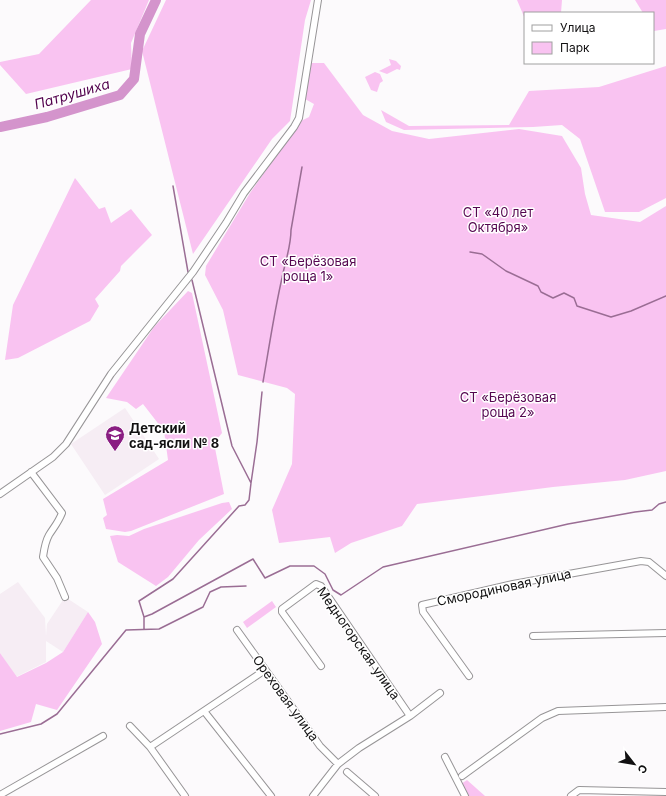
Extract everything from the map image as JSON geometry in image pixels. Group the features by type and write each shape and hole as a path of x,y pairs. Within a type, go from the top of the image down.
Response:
{"street":[{"path":"0,494 52,457 66,444 110,374 193,272 244,193 294,127 299,118 318,0"},
{"path":"31,472 62,513 59,523 45,544 43,557 57,578 65,597"},
{"name":"Смородиновая улица","path":"469,676 424,612 422,605 513,584 641,561 650,562 666,576"},
{"name":"Медногорская улица","path":"321,666 282,612 282,609 316,584 321,586 410,716"},
{"name":"Ореховая улица","path":"237,630 320,746 338,764"},
{"path":"533,636 666,633"},
{"path":"150,747 265,670"},
{"path":"313,796 338,764 359,748 410,716 440,693"},
{"path":"462,776 542,718 558,711 666,708"},
{"path":"204,711 271,796"},
{"path":"130,726 150,747 185,796"},
{"path":"0,795 103,736"},
{"path":"445,757 464,796"},
{"path":"347,772 375,796"},
{"path":"571,796 579,790 666,792"}],"shaded area":[{"name":"Детский сад-ясли № 8","path":"125,408 159,459 105,495 71,444"},
{"path":"18,582 45,618 46,636 47,624 65,597 88,612 63,652 46,641 46,662 16,677 0,653 0,594"}],"green space":[{"path":"91,0 149,0 131,43 132,69 26,94 0,65 0,62 39,54"},
{"path":"166,0 311,0 305,20 290,121 272,139 193,254 142,51"},
{"path":"517,0 562,0 561,12 524,12 524,17"},
{"path":"635,0 666,0 666,29 654,31 654,12 642,12"},
{"path":"389,59 396,61 401,66 400,70 397,69 387,74 379,71 391,65"},
{"path":"311,63 324,63 363,115 392,131 429,139 519,129 562,136 581,168 585,194 591,215 640,222 666,206 666,471 625,480 553,487 417,504 402,526 351,543 335,553 330,537 279,543 272,510 292,464 295,394 287,388 238,375 223,310 205,275 206,266 250,193 301,121 309,117 314,104 305,99"},
{"path":"666,66 666,198 639,212 605,212 580,139 562,125 404,130 386,122 381,110 409,126 509,125 529,91 599,87"},
{"path":"375,72 380,74 383,81 380,83 377,92 371,90 365,77"},
{"path":"75,178 99,209 105,207 111,223 131,209 152,235 121,266 120,271 95,299 99,306 90,321 18,358 5,360 13,305"},
{"path":"188,291 192,293 222,433 214,443 224,494 131,531 125,532 106,529 103,518 107,515 103,499 168,460 164,431 143,404 136,409 127,402 106,398 154,327"},
{"path":"229,502 232,509 199,540 168,577 156,586 118,562 110,536 129,536 144,529"},
{"path":"272,601 276,607 247,628 243,622"},
{"path":"88,612 95,622 102,644 57,710 36,704 31,722 0,731 0,653 17,677 46,663 63,652"},
{"path":"467,780 485,796 467,796 461,784"}],"waterway":[{"name":"Патрушиха","path":"0,127 47,117 120,95 134,79 140,34 156,0"},
{"path":"263,382 276,304 289,248 302,167"},
{"path":"173,186 188,272"},
{"path":"470,252 482,254 506,271 538,286 541,292 553,298 564,293 574,298 577,306 611,317 631,311 666,296"},
{"path":"144,629 144,617 139,601 173,579 239,506 245,505 249,500 251,483 232,446 192,280"},
{"path":"251,483 262,392"},
{"path":"144,617 253,559 265,578 290,566 314,566 325,574 333,590 341,595 383,567 568,524 652,510 659,504 666,502"},
{"path":"0,734 41,724 57,714 126,630 159,629 203,607 210,592 221,587 246,586"}],"place":[{"name":"Детский сад-ясли № 8","path":"115,452"}],"park label":[{"name":"СТ «40 лет Октября»","path":"498,220"},
{"name":"СТ «Берёзовая роща 1»","path":"308,268"},
{"name":"СТ «Берёзовая роща 2»","path":"508,404"}]}
